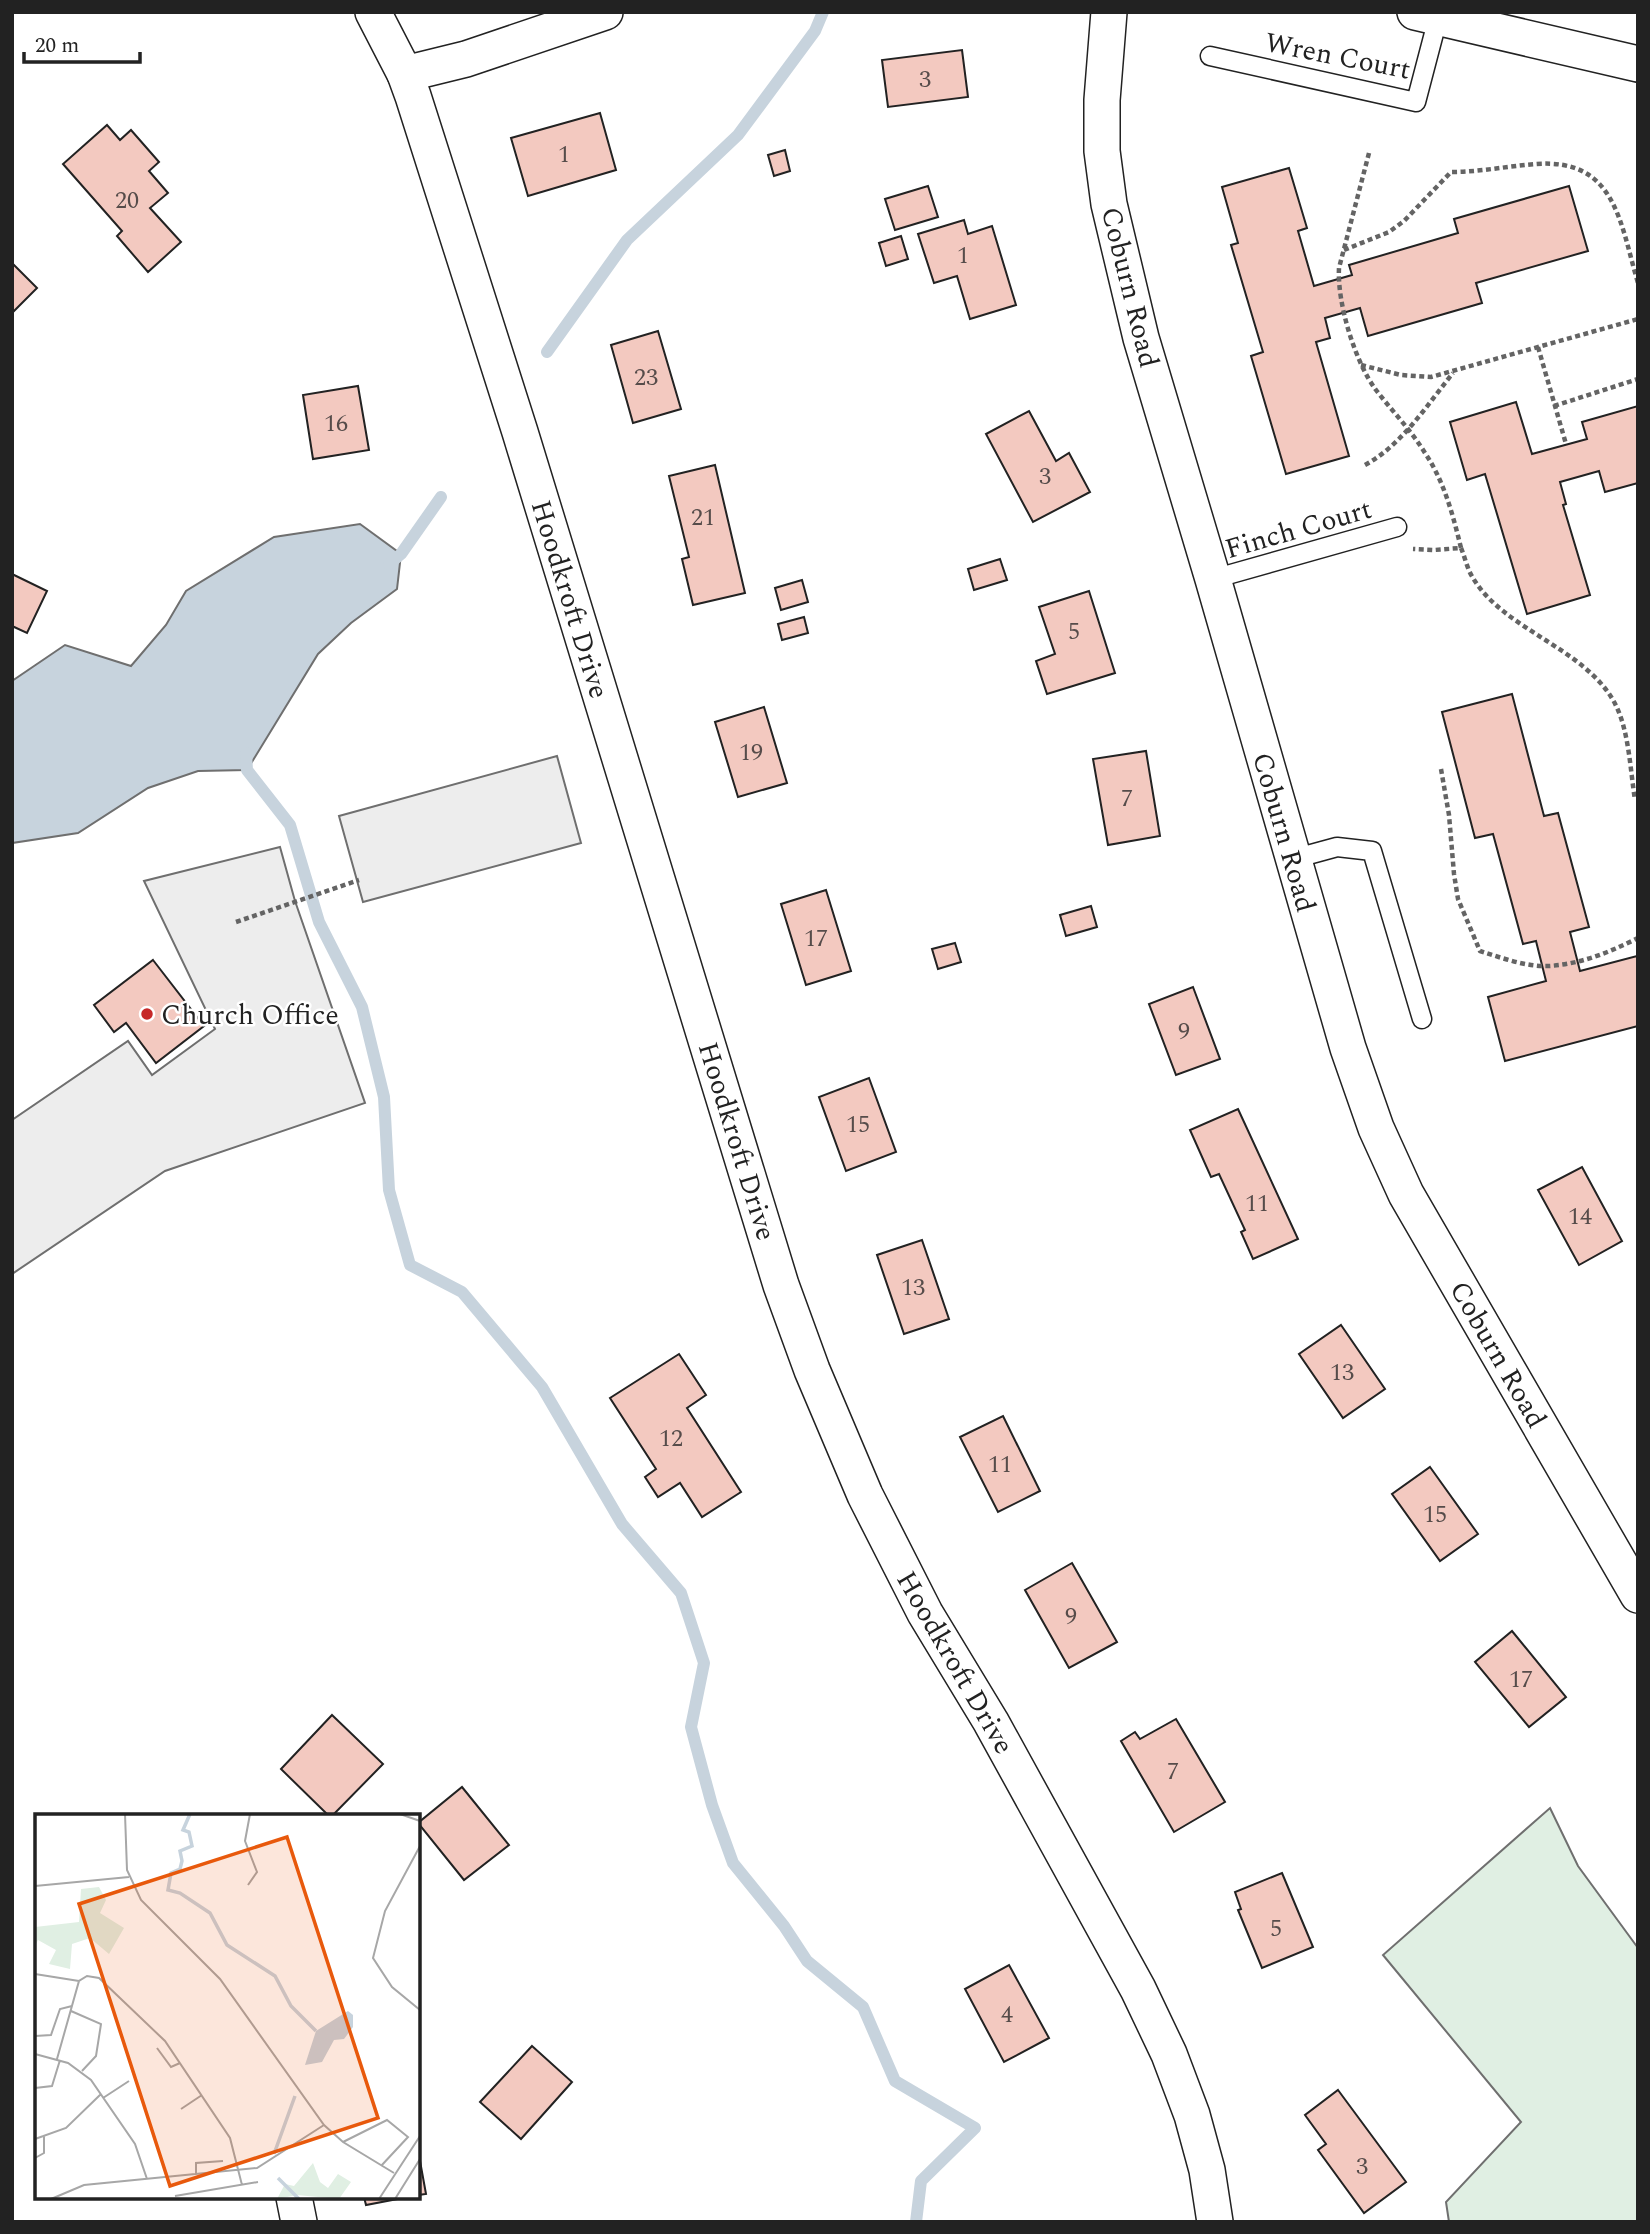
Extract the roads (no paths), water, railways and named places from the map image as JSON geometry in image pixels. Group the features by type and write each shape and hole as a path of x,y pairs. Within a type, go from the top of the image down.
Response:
{"street":[{"name":"Hoodkroft Drive","path":"373,12 405,74 520,432 781,1285 812,1370 865,1494 925,1613 991,1722 1138,1989 1169,2054 1192,2115 1216,2222"},
{"path":"405,74 466,59 606,12"},
{"name":"Coburn Road","path":"1109,12 1102,113 1102,151 1109,204 1141,338 1348,1048 1376,1128 1406,1195 1638,1595"},
{"path":"1427,15 1638,64"},
{"path":"294,2199 299,2222"}],"lane":[{"name":"Wren Court","path":"1210,56 1416,102 1427,15"},
{"name":"Finch Court","path":"1213,579 1397,527"},
{"path":"1293,859 1337,848 1372,850 1422,1019"}],"waterway":[{"path":"547,352 627,240 738,135 815,31 823,12"},
{"path":"389,564 401,554 441,497"},
{"path":"246,753 247,770 290,825 319,922 362,1007 384,1097 389,1190 410,1265 462,1292 542,1387 622,1524 681,1593 704,1663 691,1727 712,1805 733,1863 784,1926 807,1961 863,2007 895,2081 975,2128 921,2181 916,2222"}],"place":[{"name":"Church Office","path":"147,1014"}]}
